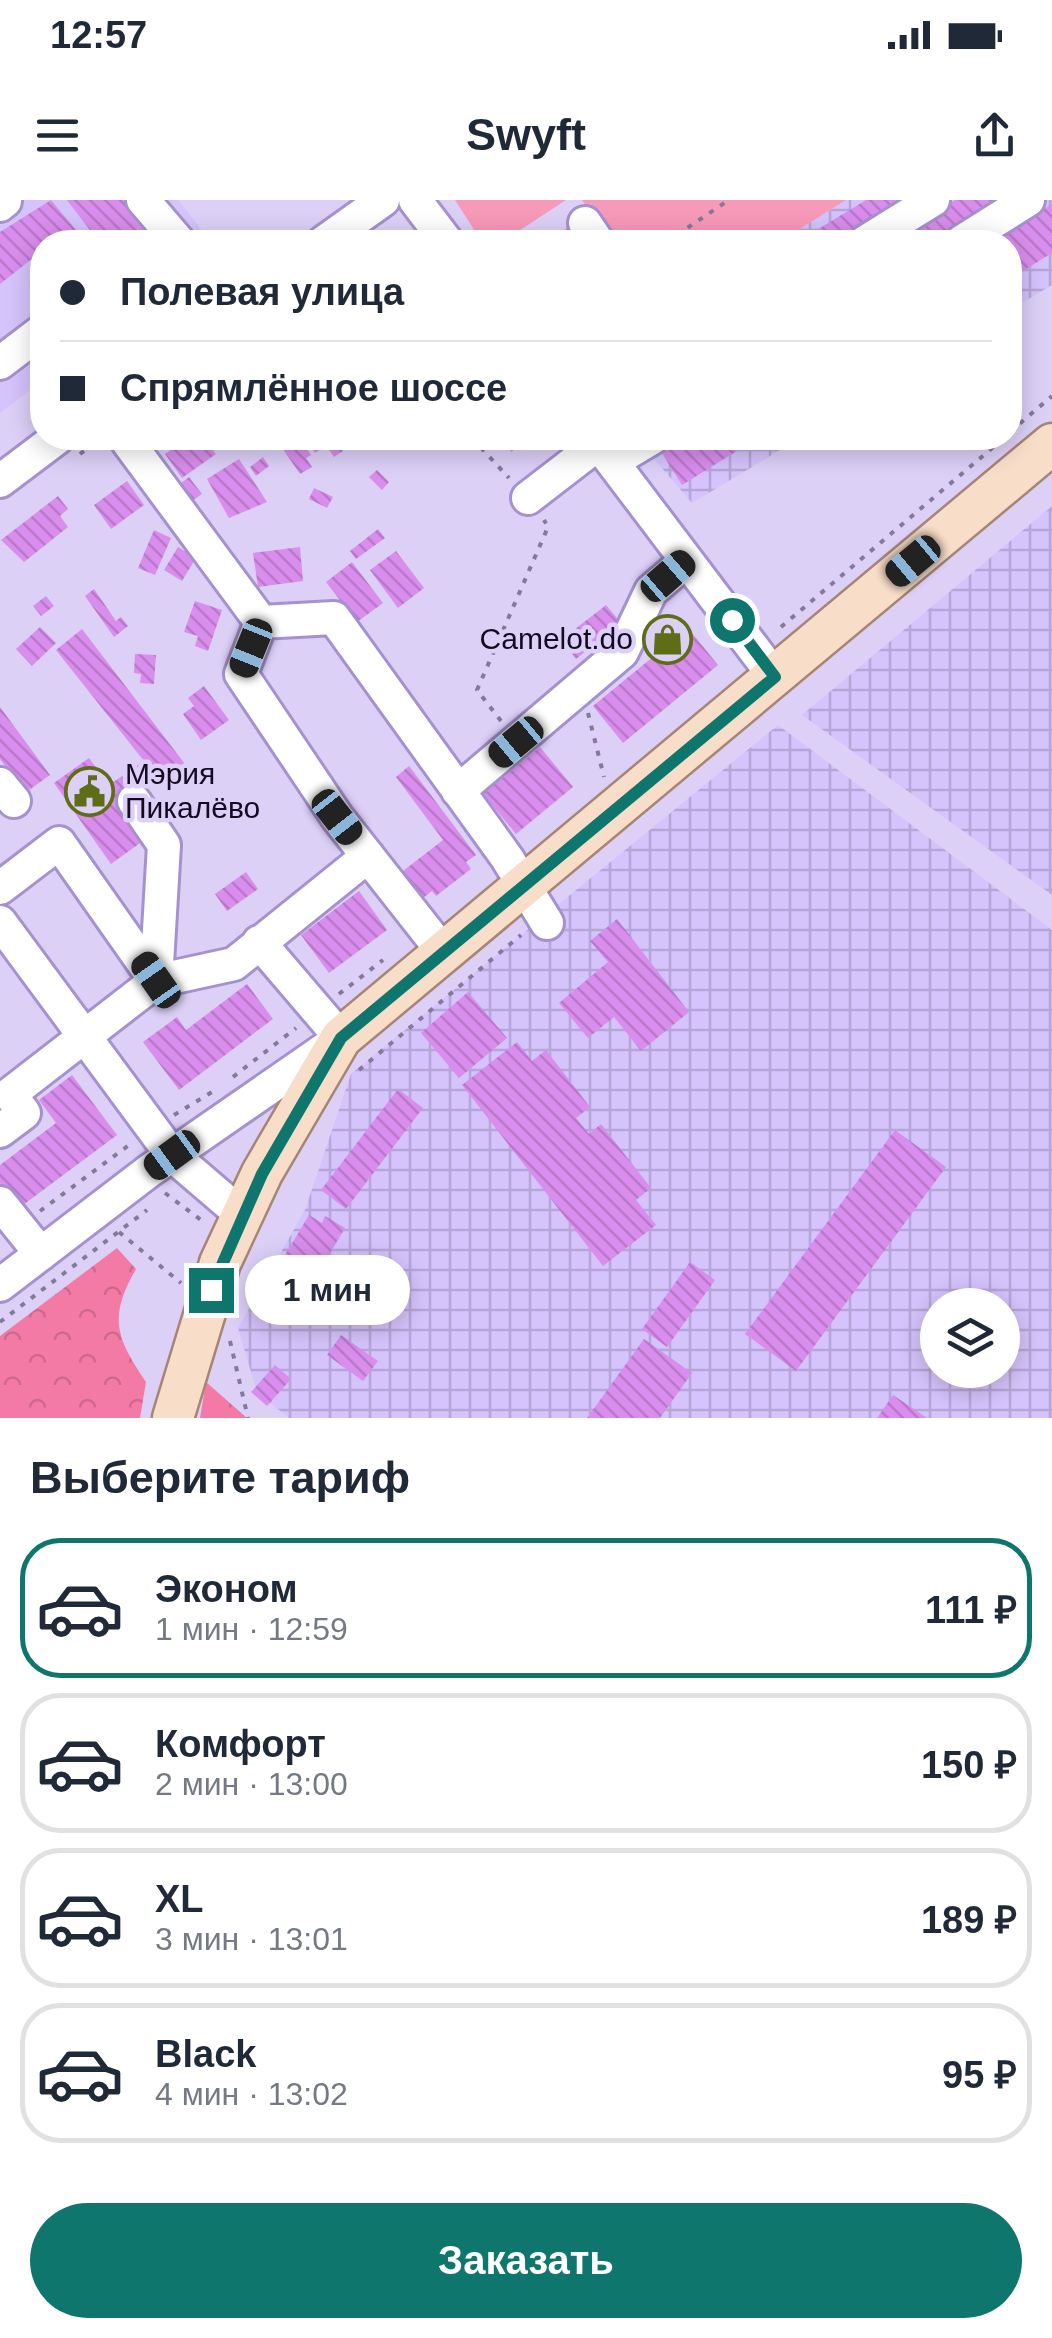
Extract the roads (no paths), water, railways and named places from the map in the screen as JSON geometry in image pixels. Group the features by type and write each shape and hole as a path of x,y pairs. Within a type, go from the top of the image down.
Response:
{"main road":[{"path":"174,1418 202,1317 242,1215 347,1057 444,953 1052,444"}],"street":[{"path":"143,200 165,230"},
{"path":"341,230 383,200"},
{"path":"415,200 439,230"},
{"path":"884,230 933,200"},
{"path":"980,230 1028,200"},
{"path":"0,363 30,341"},
{"path":"5,468 36,450"},
{"path":"135,450 261,622"},
{"path":"528,498 598,450"},
{"path":"603,450 775,677"},
{"path":"458,791 622,652 650,592 686,560"},
{"path":"261,622 334,618 523,886 534,928"},
{"path":"261,622 241,674 337,817 444,953"},
{"path":"134,801 164,845 156,980"},
{"path":"0,888 59,843 156,980"},
{"path":"0,1131 24,1112 10,1094 156,980 234,964 368,856"},
{"path":"0,922 172,1155 242,1215"},
{"path":"0,1285 172,1155 347,1057 260,942"},
{"path":"0,1203 40,1254"}],"place":[{"name":"Camelot.do","path":"668,639"},
{"name":"Мэрия Пикалёво","path":"90,791"}]}
